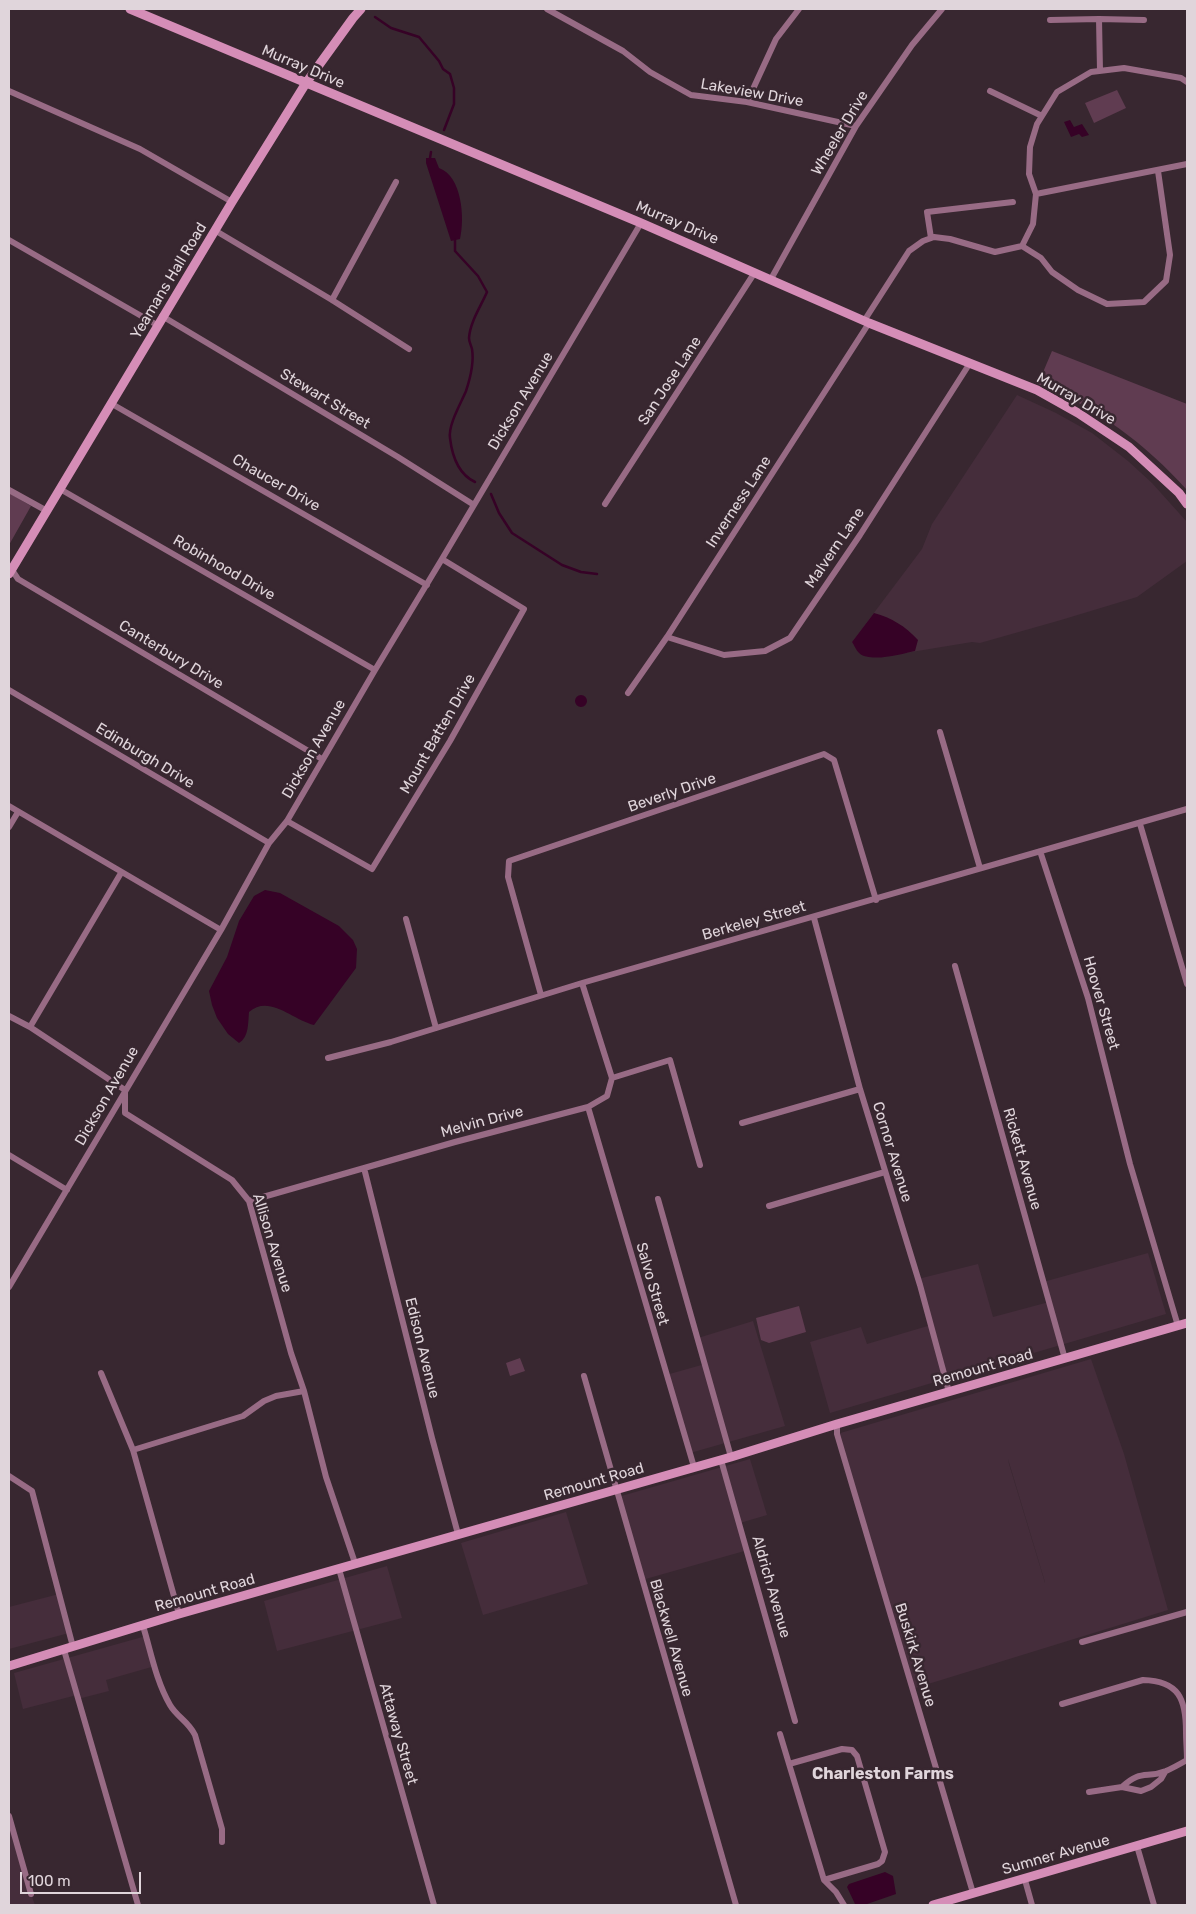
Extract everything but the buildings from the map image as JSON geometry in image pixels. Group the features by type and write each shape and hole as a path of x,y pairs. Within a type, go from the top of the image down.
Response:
{"street":[{"name":"Murray Drive","path":"130,9 641,222 867,322 1036,390 1078,413 1129,447 1179,493 1187,504"},
{"name":"Yeamans Hall Road","path":"10,570 112,404 162,316 306,83 361,9"},
{"name":"Lakeview Drive","path":"547,9 623,51 650,72 691,95 747,102 856,126"},
{"path":"747,102 776,39 798,9"},
{"name":"Wheeler Drive","path":"771,279 856,126 912,45 942,9"},
{"path":"1099,19 1100,71"},
{"path":"1050,20 1144,20"},
{"path":"1022,246 1033,224 1036,194 1030,174 1030,147 1037,124 1058,92 1090,72 1124,68 1181,78 1187,82"},
{"path":"9,91 140,149 232,202"},
{"path":"990,92 1042,116"},
{"path":"1036,194 1187,164"},
{"path":"1013,202 928,212 931,238 934,236 950,239 994,252 1022,246 1041,258 1052,272 1078,290 1107,304 1144,302 1166,281 1170,255 1158,171"},
{"path":"332,300 396,182"},
{"name":"Dickson Avenue","path":"9,1288 221,930 269,843 287,821 374,670 442,560 641,222"},
{"path":"216,231 332,300 409,349"},
{"name":"Inverness Lane","path":"628,693 667,637 867,322 909,251 923,240 931,238"},
{"path":"9,250 11,241 157,325"},
{"name":"San Jose Lane","path":"605,504 755,272"},
{"name":"Stewart Street","path":"162,316 390,452 474,505"},
{"name":"Malvern Lane","path":"667,637 724,655 765,651 790,638 860,535 970,363"},
{"name":"Chaucer Drive","path":"112,404 427,585"},
{"name":"Robinhood Drive","path":"60,489 374,670"},
{"path":"9,490 47,511"},
{"name":"Mount Batten Drive","path":"287,821 372,868 450,740 524,609 442,560"},
{"name":"Canterbury Drive","path":"10,570 18,579 322,759"},
{"name":"Edinburgh Drive","path":"9,690 269,843"},
{"path":"940,732 980,868"},
{"name":"Beverly Drive","path":"541,995 508,877 509,861 824,754 834,760 876,900"},
{"path":"9,806 221,930"},
{"name":"Berkeley Street","path":"328,1058 1187,809"},
{"path":"9,827 18,812"},
{"path":"1140,824 1187,984"},
{"name":"Hoover Street","path":"1040,851 1088,998 1130,1164 1178,1326"},
{"path":"30,1027 121,873"},
{"name":"Cornor Avenue","path":"814,918 860,1089 920,1286 949,1392"},
{"path":"406,919 436,1028"},
{"name":"Rickett Avenue","path":"955,966 1065,1359"},
{"path":"582,983 612,1078 670,1060 700,1165"},
{"path":"9,1016 30,1027 125,1090"},
{"name":"Melvin Drive","path":"248,1201 588,1107 607,1096 612,1078"},
{"path":"742,1123 860,1089"},
{"name":"Allison Avenue","path":"125,1090 125,1113 232,1180 248,1201 304,1391 326,1477 355,1563"},
{"name":"Salvo Street","path":"588,1107 694,1467"},
{"path":"9,1155 67,1190"},
{"name":"Edison Avenue","path":"364,1168 458,1534"},
{"path":"769,1206 885,1172"},
{"path":"658,1199 731,1457"},
{"name":"Remount Road","path":"9,1666 179,1614 721,1460 837,1424 1187,1323"},
{"path":"101,1373 133,1450 179,1614"},
{"name":"Blackwell Avenue","path":"584,1376 736,1905"},
{"path":"133,1450 243,1416 264,1401 276,1396 304,1391"},
{"name":"Buskirk Avenue","path":"837,1424 837,1434 973,1893"},
{"name":"Aldrich Avenue","path":"721,1460 795,1721"},
{"path":"9,1476 32,1490 69,1648 138,1905"},
{"name":"Attaway Street","path":"339,1569 434,1905"},
{"path":"1082,1642 1187,1612"},
{"path":"143,1626 162,1688 171,1706 190,1725 195,1735 222,1829 222,1842"},
{"path":"1062,1704 1143,1680 1157,1680 1171,1686 1181,1697 1186,1718 1187,1760 1165,1772 1142,1774 1131,1779 1122,1788"},
{"path":"780,1734 824,1880 836,1892 844,1905"},
{"path":"789,1764 842,1749 852,1750 857,1756 885,1852 884,1856 878,1864 824,1880"},
{"path":"1089,1792 1122,1788 1141,1791 1161,1779 1165,1772"},
{"path":"9,1816 31,1894"},
{"name":"Sumner Avenue","path":"933,1905 1025,1880 1187,1831"},
{"path":"1137,1846 1154,1905"},
{"path":"1025,1880 1032,1905"}],"shaded area":[{"path":"1117,90 1126,108 1094,123 1085,103"},
{"path":"1070,120 1074,127 1082,124 1089,135 1082,137 1079,134 1071,137 1064,122"},
{"path":"426,158 435,158 439,168 447,172 457,188 462,209 460,239 451,241"},
{"path":"1052,351 1187,404 1187,490 1154,457 1118,428 1080,403 1038,384"},
{"path":"1017,395 1056,413 1092,433 1128,461 1152,483 1187,522 1187,561 1137,597 980,643 972,642 881,657 868,657 859,653 852,642 922,549 932,524"},
{"path":"9,493 31,506 9,545"},
{"path":"874,613 898,623 913,635 918,640 915,651 878,658 864,656 859,653 852,642"},
{"path":"581,695 587,701 581,707 575,701"},
{"path":"265,890 280,893 339,926 353,940 357,949 356,968 314,1025 273,1007 257,1007 249,1012 245,1037 239,1043 228,1034 217,1018 209,991 227,957 239,921 254,896"},
{"path":"1148,1253 1166,1314 830,1413 810,1342 861,1327 867,1344 931,1325 918,1279 978,1264 993,1317 1049,1302 1043,1282"},
{"path":"799,1306 806,1332 769,1343 761,1340 756,1318"},
{"path":"753,1321 785,1426 690,1453 666,1375 705,1364 698,1338"},
{"path":"520,1358 525,1371 510,1376 506,1363"},
{"path":"1091,1359 1124,1454 1168,1610 912,1689 837,1434","holes":["1008,1459 1045,1583 1009,1464"]},
{"path":"750,1459 767,1515 740,1523 748,1550 642,1580 618,1497"},
{"path":"566,1512 588,1584 483,1615 461,1543"},
{"path":"387,1566 402,1618 277,1651 264,1601"},
{"path":"59,1594 69,1633 9,1649 9,1607"},
{"path":"146,1636 155,1666 106,1680 109,1691 78,1699 77,1695 23,1709 14,1673"},
{"path":"9,1814 31,1894 35,1905 9,1905"},
{"path":"885,1872 893,1876 896,1894 867,1904 855,1904 847,1887 849,1884"}],"waterway":[{"path":"375,17 391,28 419,37 439,61 443,69 450,74 454,88 454,104 444,130"},
{"path":"430,158 431,152"},
{"path":"455,240 455,251 478,276 487,292 470,332 469,339 472,349 470,376 450,433 452,451 460,469 469,479 475,482"},
{"path":"491,494 499,513 512,533 562,565 581,572 597,574"}],"district":[{"name":"Charleston Farms","path":"883,1774"}]}
